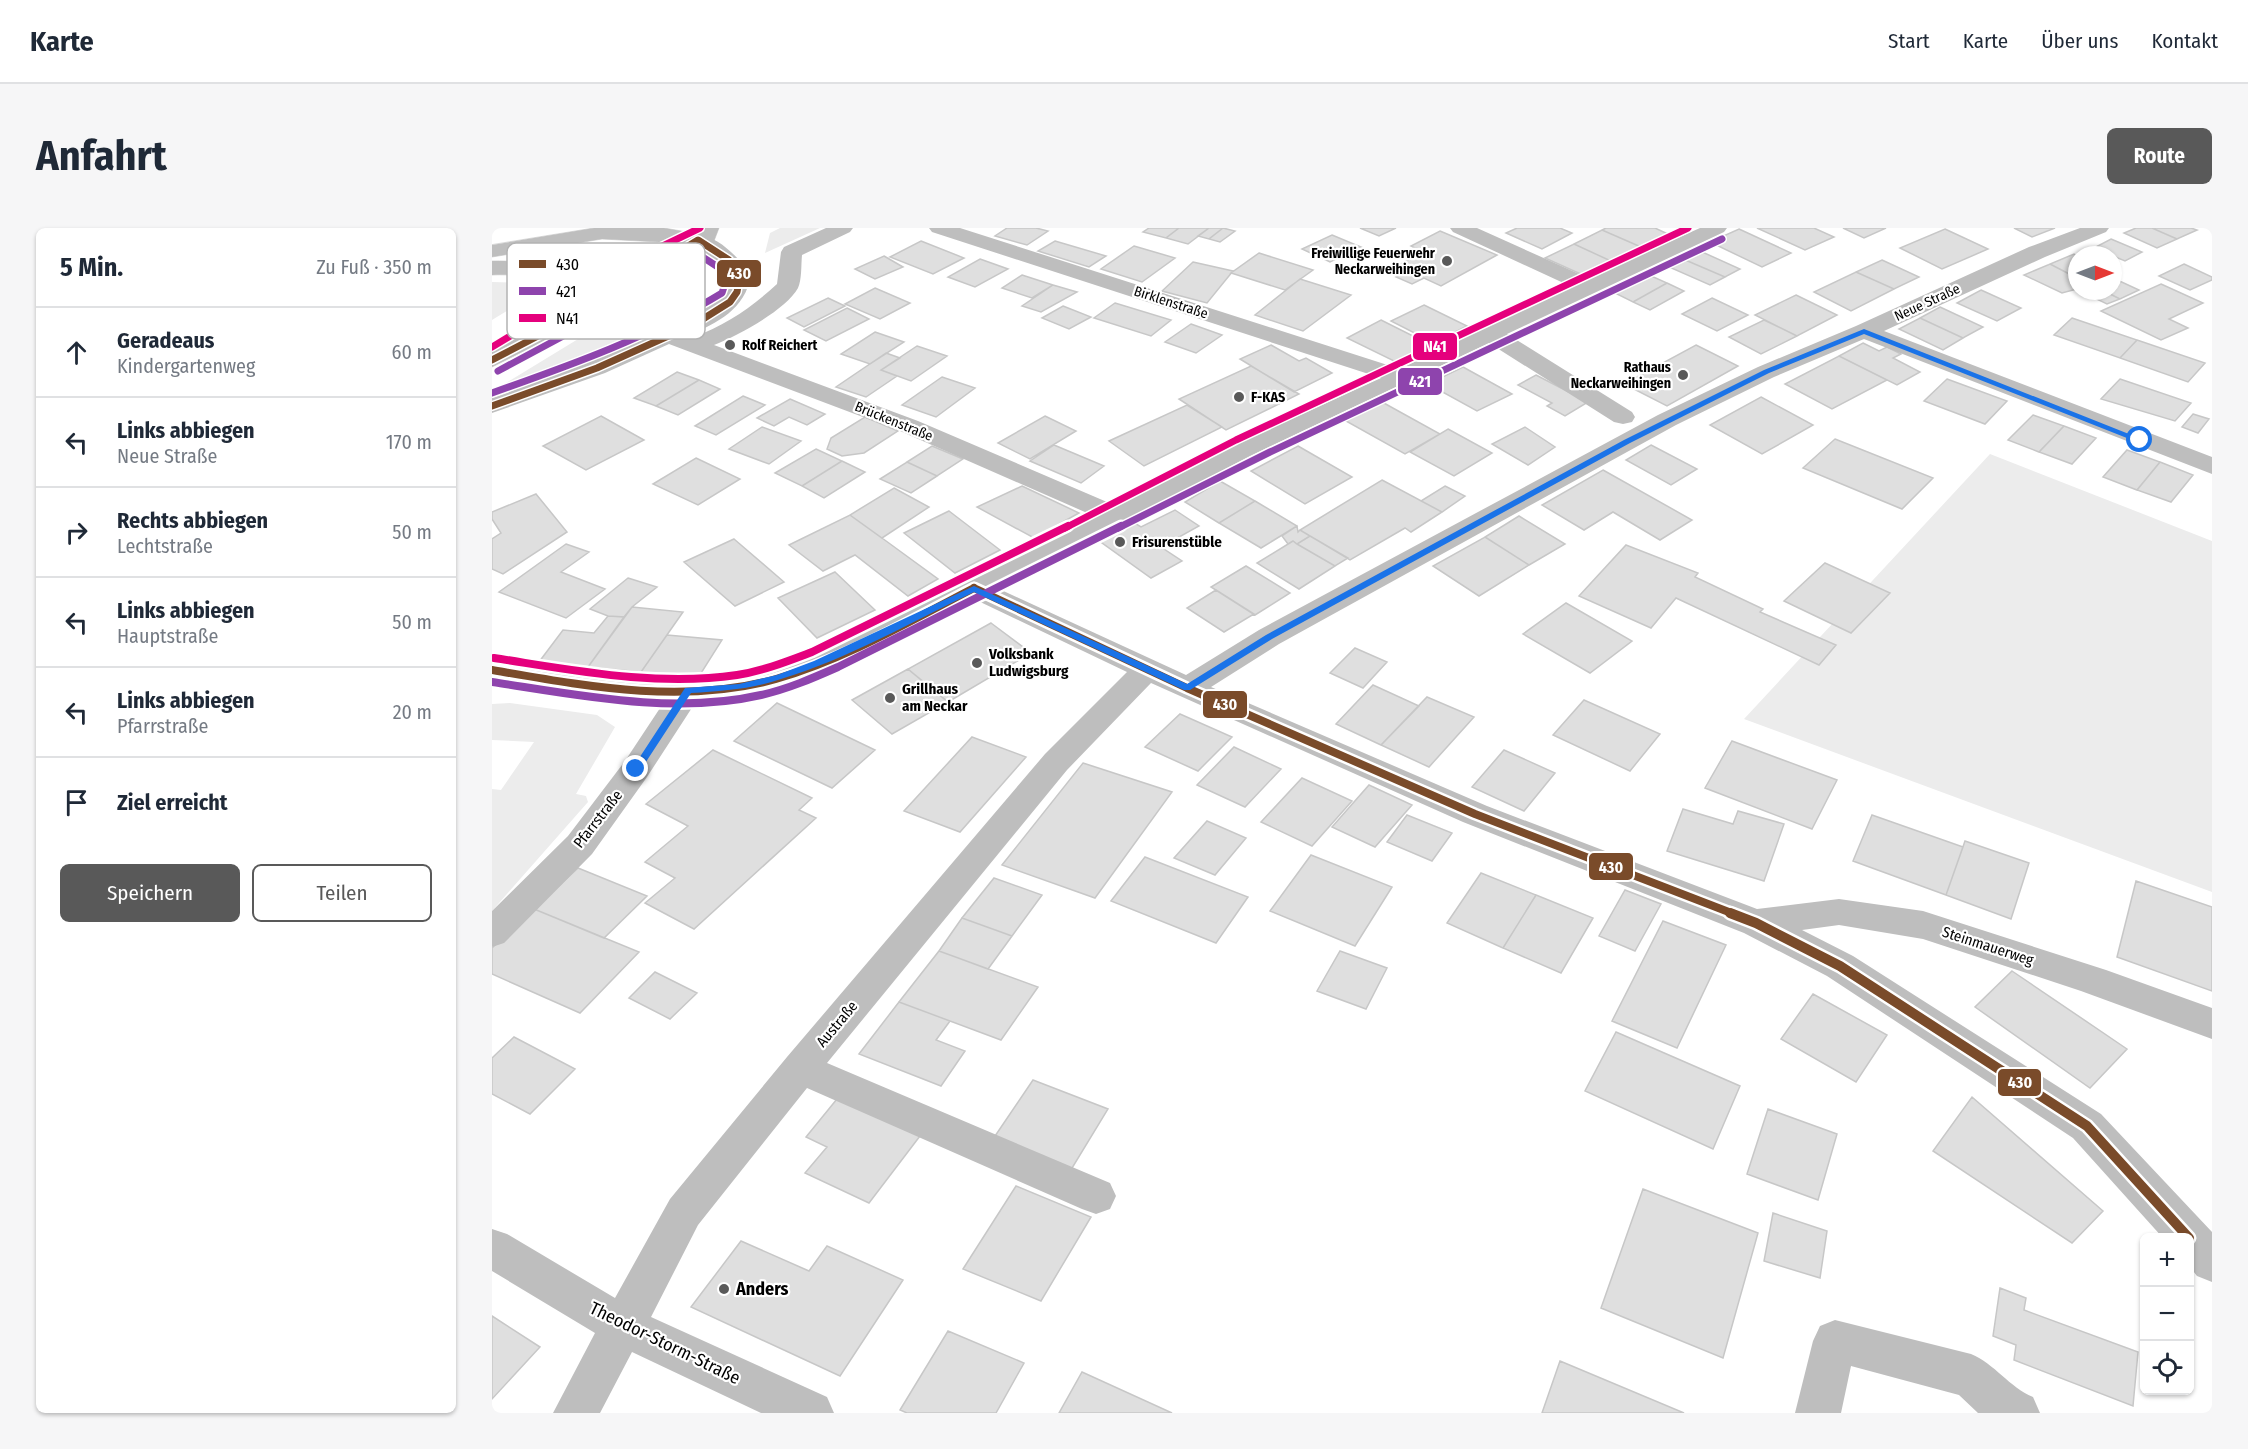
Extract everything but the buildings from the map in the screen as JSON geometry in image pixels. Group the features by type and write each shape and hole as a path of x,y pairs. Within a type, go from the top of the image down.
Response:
{"street":[{"path":"492,238 522,228"},
{"path":"541,243 602,233 704,234 732,228"},
{"path":"694,345 728,332 756,315 788,286 792,252 843,228"},
{"name":"Birklenstraße","path":"939,228 1402,377"},
{"path":"1460,228 1588,286"},
{"path":"492,670 607,687 688,690 739,687 779,677 817,663 974,588 1231,456 1402,377 1588,286 1717,228"},
{"name":"Neue Straße","path":"1187,688 1269,637 1627,441 1766,372 1864,332 2037,252 2099,228"},
{"path":"690,243 704,234"},
{"path":"704,234 740,275 737,292 718,311 705,318"},
{"path":"492,251 507,249"},
{"path":"492,268 507,269"},
{"path":"1864,332 2212,466"},
{"path":"1488,333 1623,417"},
{"path":"492,360 532,339"},
{"path":"492,406 665,339"},
{"name":"Brückenstraße","path":"659,342 694,345 909,426 1114,515"},
{"path":"974,588 1123,656 1147,670 1475,814 1756,923 1840,966 2087,1126 2212,1262"},
{"name":"Austraße","path":"576,1413 621,1325 684,1212 800,1068 1056,762 1147,670"},
{"name":"Pfarrstraße","path":"492,933 580,845 636,769 688,690"},
{"name":"Steinmauerweg","path":"1756,923 1839,912 1923,925 2093,980 2212,1024"},
{"path":"800,1068 1096,1196"},
{"name":"Theodor-Storm-Straße","path":"492,1248 621,1325 812,1413"},
{"path":"1818,1413 1835,1341 1971,1376 2006,1410 2017,1413"}],"shaded area":[{"path":"780,228 820,228 765,253 770,233"},
{"path":"492,282 507,283 507,311 492,320"},
{"path":"578,339 631,339 587,359 493,391"},
{"path":"1990,454 2212,541 2212,892 1744,719"},
{"path":"510,703 597,715 615,727 576,794 586,796 588,802 492,911 492,789 501,790 534,742 492,740 492,704"}],"transit line":[{"name":"N41","path":"667,243 700,228"},
{"name":"N41","path":"494,658 608,675 688,678 737,675 775,666 812,652 969,577 1236,440 1688,228"},
{"name":"421","path":"492,682 615,699 677,702 739,699 780,690 838,667 1236,469 1722,239"},
{"name":"430","path":"693,243 698,240 703,243"},
{"name":"430","path":"705,245 729,260 740,275 737,292 730,302 705,318"},
{"name":"421","path":"705,259 721,269 727,278 722,293 705,303"},
{"name":"N41","path":"492,347 507,339"},
{"name":"430","path":"492,360 532,339"},
{"name":"421","path":"498,371 558,339"},
{"name":"421","path":"492,393 592,357 632,339"},
{"name":"430","path":"492,406 597,368 662,339"},
{"name":"430","path":"974,588 1187,688 1475,814 1756,923 1840,966 2087,1126 2184,1233"},
{"name":"430","path":"492,670 618,689 682,691 745,686 805,670 834,658 974,588"}],"place":[{"name":"Freiwillige Feuerwehr Neckarweihingen","path":"1447,261"},
{"name":"Rolf Reichert","path":"730,345"},
{"name":"Rathaus Neckarweihingen","path":"1683,375"},
{"name":"F-KAS","path":"1239,397"},
{"name":"Frisurenstüble","path":"1120,542"},
{"name":"Volksbank Ludwigsburg","path":"977,663"},
{"name":"Grillhaus am Neckar","path":"890,698"},
{"name":"Anders","path":"724,1289"}],"route":[{"path":"636,769 688,690 739,687 779,677 817,663 974,588 1187,688 1269,637 1627,441 1766,372 1864,332 2140,440"}]}
